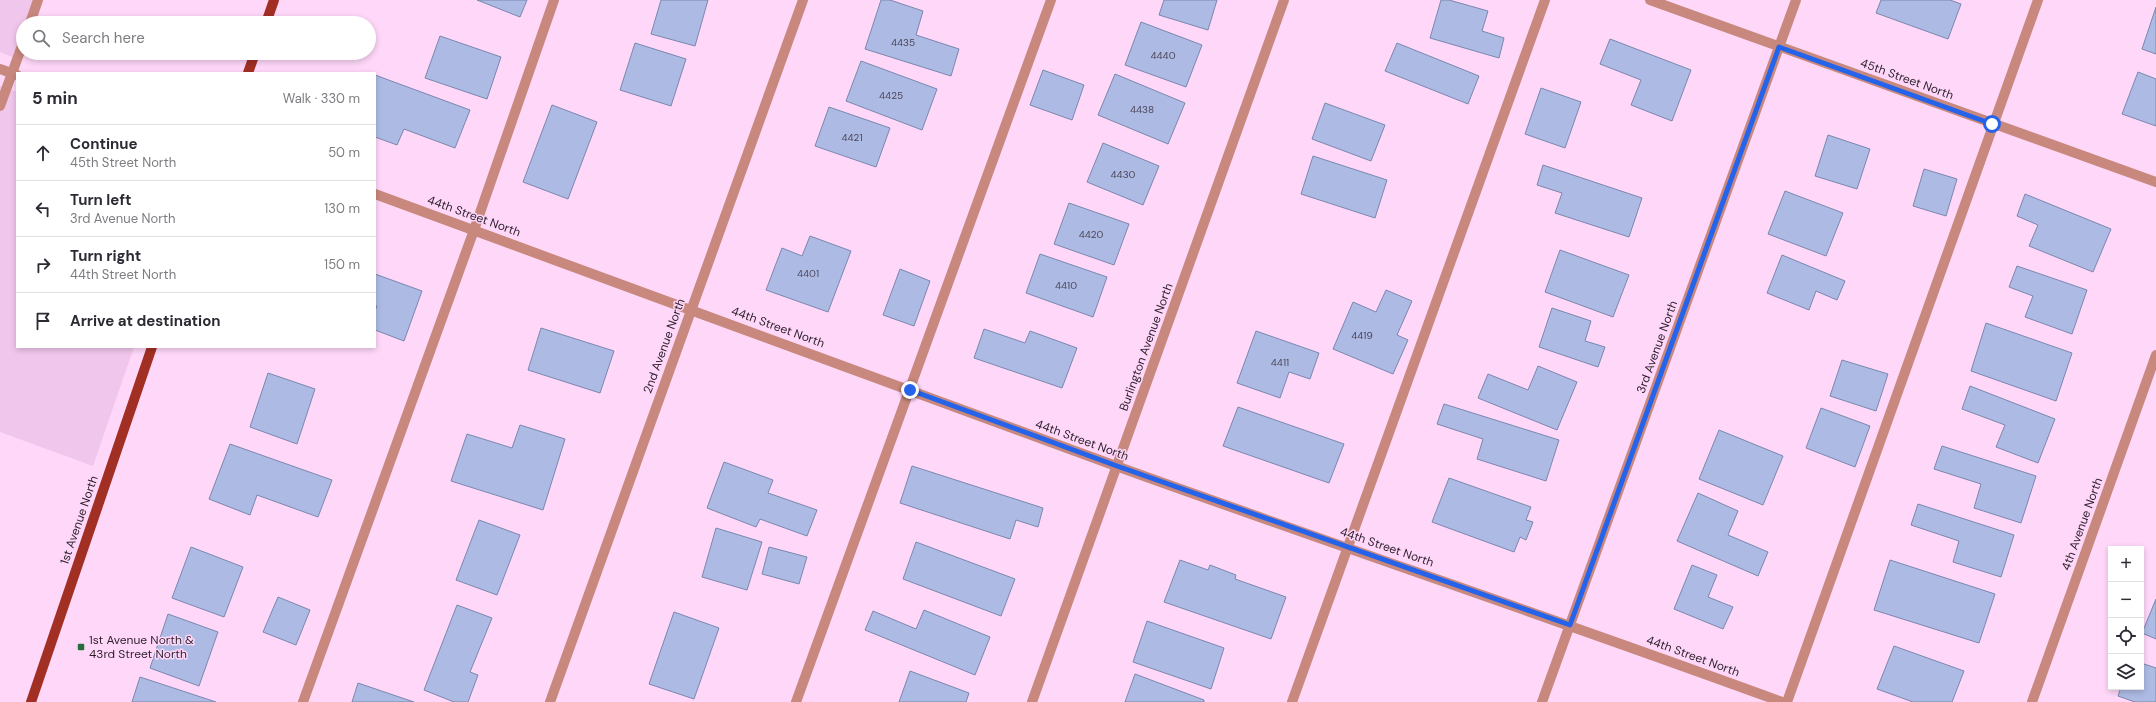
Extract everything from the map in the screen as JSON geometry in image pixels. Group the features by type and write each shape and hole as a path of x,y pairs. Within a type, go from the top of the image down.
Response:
{"main road":[{"path":"268,16 274,0"},
{"path":"248,72 253,60"},
{"name":"1st Avenue North","path":"31,702 152,348"}],"street":[{"path":"32,16 38,0"},
{"path":"303,702 474,230 554,0"},
{"name":"2nd Avenue North","path":"550,702 803,0"},
{"path":"796,702 1051,0"},
{"name":"Burlington Avenue North","path":"1032,702 1284,0"},
{"path":"1292,702 1545,0"},
{"name":"45th Street North","path":"1650,0 2156,182"},
{"name":"3rd Avenue North","path":"1542,702 1796,0"},
{"path":"1787,702 1992,124 2038,0"},
{"path":"0,106 14,74 18,60"},
{"path":"0,69 14,74"},
{"name":"44th Street North","path":"376,194 1117,466 1570,625 1782,702"},
{"name":"4th Avenue North","path":"2032,702 2156,355"}],"shaded area":[{"path":"0,0 42,0 36,16 16,16 16,59 0,52"},
{"path":"0,86 16,92 16,348 134,348 93,466 0,432"}],"building":[{"path":"477,0 527,0 520,17"},
{"path":"661,0 708,0 695,46 651,34"},
{"path":"881,0 890,0 923,11 916,35 959,49 951,76 865,49"},
{"path":"1164,0 1217,0 1208,30 1159,15"},
{"path":"1441,0 1449,0 1488,11 1482,31 1504,38 1499,58 1430,38"},
{"path":"1881,0 1950,0 1961,4 1948,39 1876,13"},
{"path":"2156,7 2156,54 2142,49"},
{"path":"1141,22 1202,45 1186,87 1125,65"},
{"path":"440,36 501,57 487,99 425,78"},
{"path":"1610,39 1691,70 1672,121 1631,105 1641,80 1600,64"},
{"path":"635,43 686,59 671,106 620,90"},
{"path":"1397,43 1479,76 1468,104 1385,71"},
{"path":"861,61 937,89 922,130 846,101"},
{"path":"1043,70 1084,85 1072,120 1030,105"},
{"path":"2138,72 2156,79 2156,126 2122,114"},
{"path":"1115,74 1185,103 1168,144 1098,115"},
{"path":"376,75 470,110 455,148 404,129 397,145 376,137"},
{"path":"1541,88 1581,102 1565,148 1525,134"},
{"path":"1325,103 1385,125 1371,161 1312,139"},
{"path":"552,105 597,122 568,199 523,182"},
{"path":"829,107 890,128 876,167 815,146"},
{"path":"1828,135 1870,149 1857,189 1815,176"},
{"path":"1103,143 1159,166 1143,205 1087,182"},
{"path":"1313,156 1387,180 1375,218 1301,194"},
{"path":"1543,165 1642,198 1629,237 1555,213 1562,193 1537,185"},
{"path":"1924,169 1957,179 1946,216 1913,206"},
{"path":"1785,191 1843,213 1826,256 1768,234"},
{"path":"2025,194 2111,229 2093,272 2029,246 2038,225 2017,216"},
{"path":"1069,203 1129,224 1114,265 1054,244"},
{"path":"810,236 851,251 828,312 766,290 782,248 802,256"},
{"path":"1560,250 1629,275 1613,317 1545,292"},
{"path":"1040,254 1107,277 1093,317 1026,293"},
{"path":"1782,255 1845,281 1837,300 1816,291 1809,310 1767,293"},
{"path":"2017,266 2087,290 2072,334 2025,317 2033,296 2009,287"},
{"path":"900,269 930,281 914,326 883,315"},
{"path":"376,274 422,291 404,341 376,330"},
{"path":"1386,290 1412,301 1397,335 1408,340 1393,374 1333,349 1353,302 1376,312"},
{"path":"1552,308 1591,321 1585,341 1605,347 1598,367 1539,347"},
{"path":"1986,323 2072,353 2056,401 1971,371"},
{"path":"541,328 614,351 600,393 528,370"},
{"path":"984,329 1025,343 1030,331 1077,348 1062,388 974,358"},
{"path":"1256,331 1319,353 1310,379 1289,372 1280,398 1237,383"},
{"path":"1842,360 1888,374 1876,411 1830,396"},
{"path":"1538,366 1577,382 1557,430 1478,398 1488,374 1528,390"},
{"path":"268,373 315,389 297,444 250,427"},
{"path":"1970,386 2055,419 2038,463 1996,447 2005,425 1962,409"},
{"path":"1444,404 1559,440 1546,481 1477,459 1483,439 1437,424"},
{"path":"1238,407 1344,444 1329,483 1223,446"},
{"path":"1821,408 1870,426 1855,467 1806,448"},
{"path":"520,425 565,439 543,510 451,481 467,434 512,448"},
{"path":"1719,430 1783,456 1763,505 1699,479"},
{"path":"230,444 332,480 318,517 257,495 250,515 209,499"},
{"path":"1942,446 2036,476 2021,523 1974,508 1981,484 1934,469"},
{"path":"724,462 773,480 768,493 817,510 807,536 760,519 756,527 707,508"},
{"path":"912,466 1043,508 1038,527 1016,520 1010,539 900,503"},
{"path":"1449,478 1531,507 1526,520 1533,522 1526,540 1520,537 1514,552 1432,522"},
{"path":"1698,493 1738,511 1728,535 1768,552 1758,576 1677,541"},
{"path":"1918,504 2014,535 2001,577 1953,562 1959,541 1911,525"},
{"path":"479,520 520,535 497,595 456,580"},
{"path":"716,528 762,542 747,590 702,577"},
{"path":"916,542 1015,579 1001,616 903,579"},
{"path":"191,547 243,567 224,617 172,598"},
{"path":"769,547 807,557 799,584 762,574"},
{"path":"1180,560 1208,570 1210,565 1236,575 1235,579 1286,597 1271,639 1164,602"},
{"path":"1890,560 1995,594 1979,643 1874,610"},
{"path":"1692,565 1717,575 1708,597 1733,607 1723,629 1674,609"},
{"path":"278,597 310,610 296,645 263,632"},
{"path":"2156,599 2156,639 2144,634 2144,628"},
{"path":"457,605 492,618 470,672 478,675 468,702 454,702 424,690"},
{"path":"924,610 990,637 975,675 865,630 873,611 916,629"},
{"path":"674,612 719,628 694,699 649,684"},
{"path":"168,614 218,632 199,686 150,668"},
{"path":"1147,621 1224,648 1211,689 1133,662"},
{"path":"1894,646 1964,671 1952,702 1913,702 1877,689"},
{"path":"2144,664 2156,668 2156,702 2135,702 2118,696 2120,690 2144,690"},
{"path":"910,671 969,693 966,702 899,702"},
{"path":"1135,674 1204,700 1204,702 1125,702"},
{"path":"140,677 216,702 132,702"},
{"path":"358,683 414,702 352,702"}],"place":[{"name":"1st Avenue North & 43rd Street North","path":"81,647"}],"route":[{"path":"910,390 1117,466 1570,625 1779,47 1992,124"}]}
